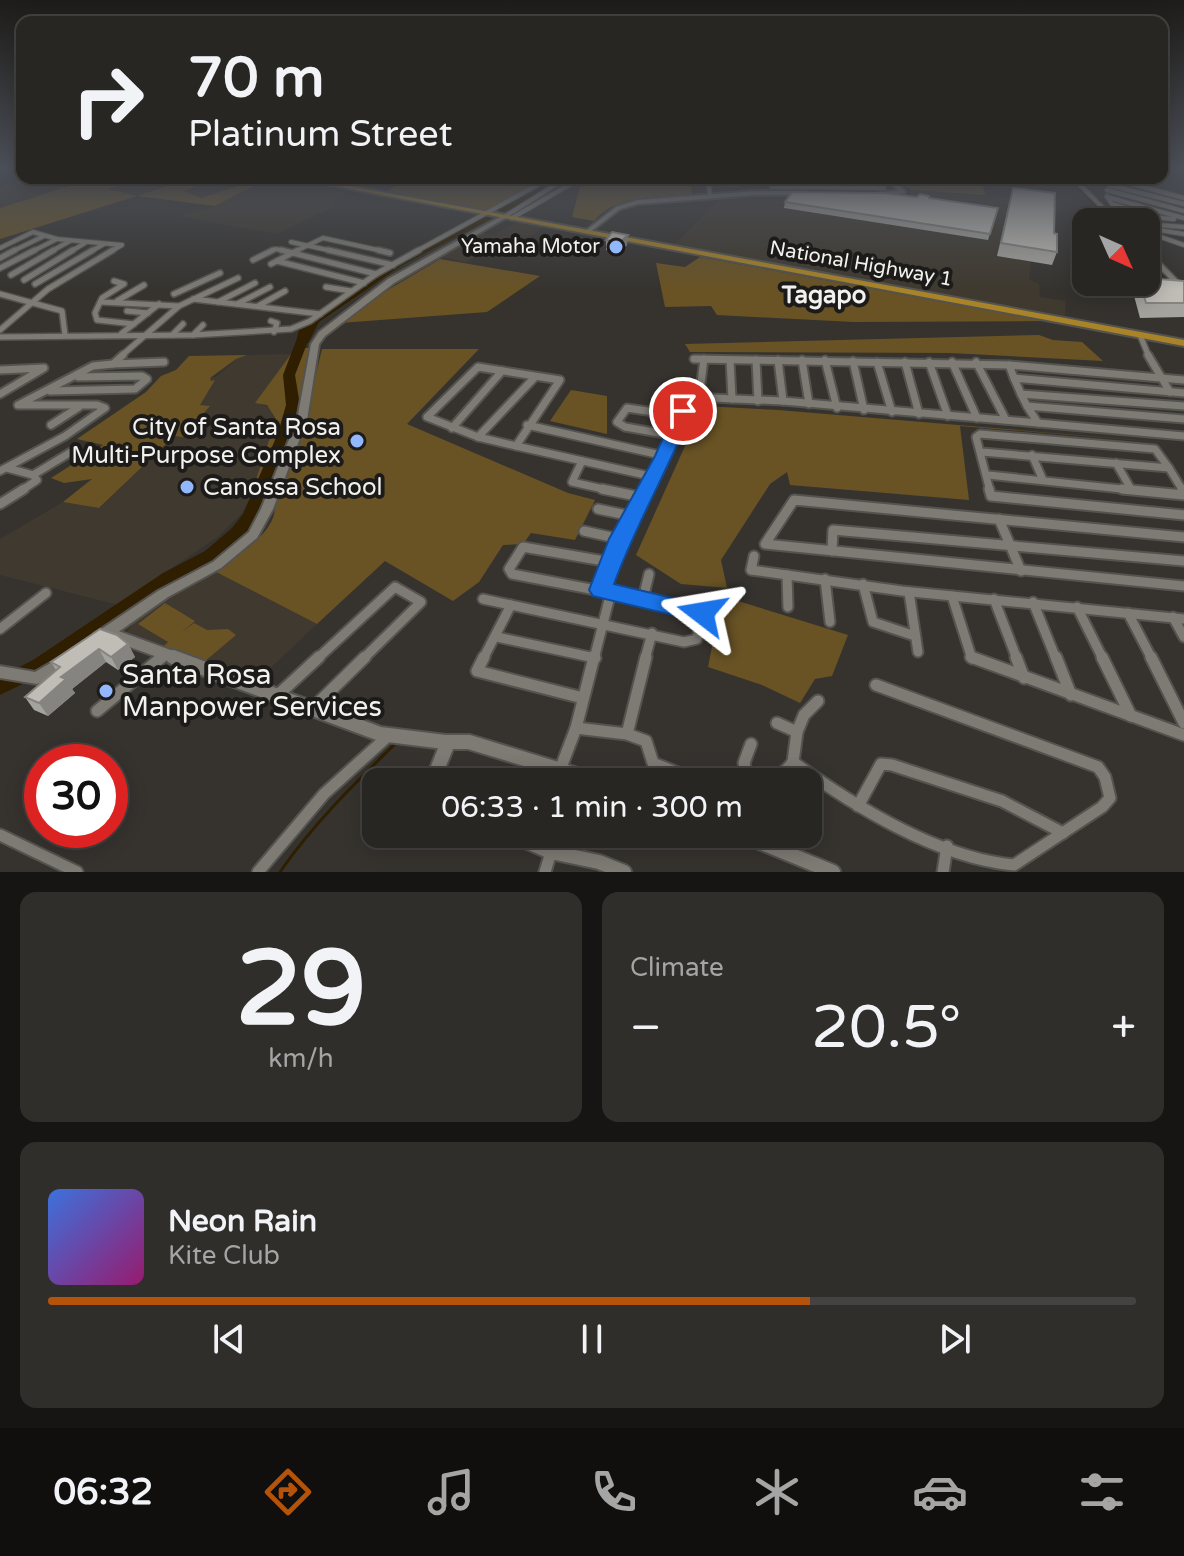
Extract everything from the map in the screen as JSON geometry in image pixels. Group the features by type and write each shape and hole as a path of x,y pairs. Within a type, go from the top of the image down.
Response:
{"highway":[{"name":"National Highway 1","path":"463,209 1184,343"}],"main road":[{"path":"587,232 617,209"},
{"path":"1,673 37,678 163,594 217,565 253,535 267,509 302,420 315,344 322,334 391,281 508,217"}],"street":[{"path":"0,337 193,335 274,332 301,326 376,274 495,209"},
{"path":"508,217 520,209"},
{"path":"508,217 524,209"},
{"path":"1161,209 1184,219"},
{"path":"1160,217 1184,219"},
{"path":"1160,226 1184,227"},
{"path":"1160,229 1184,234"},
{"path":"0,330 48,289 122,245 57,239 32,231 2,246"},
{"path":"11,236 19,238"},
{"path":"0,258 44,236"},
{"path":"301,237 291,242 393,265"},
{"path":"1160,237 1184,245"},
{"path":"271,264 323,238 390,253"},
{"path":"0,270 57,239"},
{"path":"11,275 71,240"},
{"path":"24,280 87,242"},
{"path":"1174,243 1184,253"},
{"path":"35,284 104,244"},
{"path":"253,260 276,249 376,274"},
{"path":"277,261 364,283"},
{"path":"1160,265 1184,290"},
{"path":"0,270 48,289"},
{"path":"174,294 220,273"},
{"path":"113,364 179,306 238,278"},
{"path":"114,281 124,284 101,302 95,313 99,322 134,324"},
{"path":"203,281 221,285"},
{"path":"216,303 255,283"},
{"path":"115,302 144,285"},
{"path":"236,305 270,287"},
{"path":"326,287 351,291"},
{"path":"186,288 206,293"},
{"path":"256,308 285,291"},
{"path":"0,294 62,311 65,335"},
{"path":"193,299 320,314"},
{"path":"101,302 179,306"},
{"path":"121,334 159,304"},
{"path":"127,311 148,313"},
{"path":"271,321 277,323 274,332"},
{"path":"172,335 183,324"},
{"path":"193,335 203,325"},
{"path":"1137,334 1159,378 1183,408"},
{"path":"694,359 976,362 1184,380"},
{"path":"699,398 704,359"},
{"path":"730,360 732,399"},
{"path":"756,360 758,401"},
{"path":"778,360 783,401"},
{"path":"802,360 809,404"},
{"path":"825,360 837,408"},
{"path":"853,361 864,410"},
{"path":"8,408 99,364 164,362"},
{"path":"877,362 892,412"},
{"path":"905,362 919,414"},
{"path":"929,362 948,416"},
{"path":"952,362 977,418"},
{"path":"976,362 1006,420"},
{"path":"1009,365 1038,423"},
{"path":"516,446 527,425 560,380 478,367 427,417 478,437 516,446 654,477"},
{"path":"0,370 44,368 0,394"},
{"path":"452,428 502,371"},
{"path":"48,391 135,389 147,379 142,376 74,377"},
{"path":"478,437 535,377"},
{"path":"1014,378 1184,393"},
{"path":"1021,394 1183,408"},
{"path":"665,396 783,401 1183,437"},
{"path":"4,470 105,408 105,405 18,405"},
{"path":"51,425 81,406"},
{"path":"1027,406 1184,419"},
{"path":"561,768 576,728 595,658 610,562 631,516 665,456 682,413 627,408 617,422 625,427 671,435"},
{"path":"527,425 665,456"},
{"path":"1184,493 1155,449 980,434 976,437 991,496 1184,515"},
{"path":"4,470 33,475 71,452"},
{"path":"982,452 1169,468"},
{"path":"1032,455 1043,480"},
{"path":"582,461 572,482 641,497"},
{"path":"1116,463 1131,489"},
{"path":"0,504 37,480 33,475"},
{"path":"988,475 1184,493"},
{"path":"0,495 11,497"},
{"path":"1184,537 794,500 765,544 1184,586"},
{"path":"598,509 631,516"},
{"path":"999,519 1021,571"},
{"path":"832,551 833,530 1008,543 1184,561"},
{"path":"584,531 620,539"},
{"path":"483,599 684,642 695,641 703,615 606,591 512,574 509,569 522,547 610,562"},
{"path":"754,556 751,570 909,592 1178,618 1184,637"},
{"path":"643,599 649,574"},
{"path":"787,575 788,607"},
{"path":"825,579 830,622"},
{"path":"863,584 873,622 915,636"},
{"path":"276,697 395,587 421,602 311,710"},
{"path":"909,592 918,652"},
{"path":"0,629 46,593"},
{"path":"952,596 972,660 1184,735"},
{"path":"994,599 1024,678"},
{"path":"1033,602 1071,695"},
{"path":"511,605 477,671 583,698"},
{"path":"1077,607 1132,716"},
{"path":"1128,613 1184,723"},
{"path":"107,633 380,734 394,733 447,745 469,742 554,768"},
{"path":"627,734 652,633"},
{"path":"497,637 595,658"},
{"path":"97,711 165,655"},
{"path":"793,762 858,806 947,846 1002,866 1014,865 1110,798 1103,770 876,685"},
{"path":"751,744 744,763 746,773 755,778 778,777 789,770 804,715 818,701"},
{"path":"777,723 797,732"},
{"path":"576,728 627,734 646,741 653,763 665,768"},
{"path":"258,872 289,833 346,772 394,733"},
{"path":"438,768 447,745"},
{"path":"858,806 881,764 892,765 1017,805 1063,833"},
{"path":"0,835 77,872"},
{"path":"943,872 947,846"},
{"path":"542,848 599,862 624,872"},
{"path":"774,848 833,872"},
{"path":"545,872 551,852"}],"shaded area":[{"path":"0,209 97,209 0,239"},
{"path":"205,209 329,209 277,234 178,216"},
{"path":"499,209 511,209 401,266 319,322 308,343 296,344 299,329 375,276"},
{"path":"574,209 609,209 594,221 572,217"},
{"path":"710,209 1056,209 1052,265 1031,262 1029,279 1039,284 1040,297 1066,301 1065,316 673,245"},
{"path":"517,222 544,227 466,262 437,256 484,233 493,235"},
{"path":"700,257 1045,321 853,322 717,315 711,306 665,307 656,263 685,267"},
{"path":"440,259 540,276 487,312 340,323 366,303"},
{"path":"1039,335 1053,340 1082,342 1103,361 950,353 690,352 685,344"},
{"path":"302,348 310,348 296,427 268,497 249,501 276,419 267,405 255,403 291,354 298,354"},
{"path":"322,349 479,349 407,424 568,493 595,500 575,540 531,533 523,544 503,545 479,582 453,601 385,561 317,624 216,572 264,533 271,523 275,501 304,424"},
{"name":"Canossa School","path":"291,354 256,402 273,409 277,419 249,501 242,513 219,536 118,605 0,575 0,539 63,502 100,508 167,442 77,439 146,392 161,376 216,377 236,359 247,355"},
{"path":"247,355 236,359 210,378 211,381 215,380 200,405 210,406 183,437 175,436 99,508 63,502 92,479 64,483 51,478 103,445 77,439 146,392 161,376 176,370 189,356"},
{"path":"571,390 607,396 607,434 550,421"},
{"path":"703,406 778,410 1184,444 960,426 969,500 790,485 787,472 770,484 721,560 727,588 681,584 636,555"},
{"path":"216,572 317,624 257,681 126,633 136,619 161,601"},
{"path":"722,596 848,635 832,676 815,679 800,703 762,685 708,667"},
{"path":"165,603 195,621 181,633 194,623 207,630 228,629 236,635 204,662 163,647 168,642 138,624"}],"building":[{"path":"828,209 998,209 990,234"},
{"path":"1008,209 1055,209 1057,252 1001,243"},
{"path":"612,232 628,235 619,243 606,240"},
{"path":"1160,279 1184,281 1184,303 1146,303 1144,296 1160,296"},
{"path":"100,629 117,635 128,644 111,657 99,649 61,677 66,679 39,703 25,697 60,667 51,662"}],"waterway":[{"path":"1160,270 1170,280"},
{"path":"0,687 40,666 169,578 211,555 238,532 250,516 285,433 293,405 289,375 307,328"},
{"path":"280,872 321,820 398,741"}],"place":[{"name":"Yamaha Motor","path":"616,247"},
{"name":"City of Santa Rosa Multi-Purpose Complex","path":"357,441"},
{"name":"Canossa School","path":"187,487"},
{"name":"Santa Rosa Manpower Services","path":"106,691"}],"district":[{"name":"Tagapo","path":"824,295"}],"route":[{"path":"683,411 665,456 620,539 601,590 702,613"}]}
